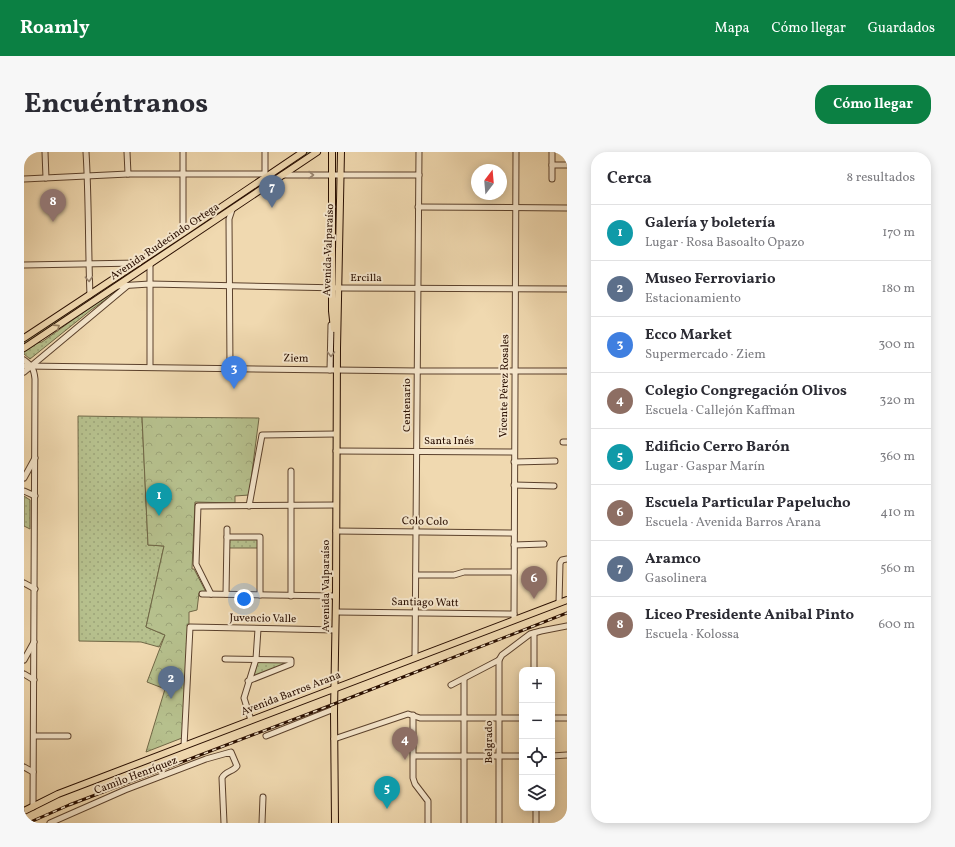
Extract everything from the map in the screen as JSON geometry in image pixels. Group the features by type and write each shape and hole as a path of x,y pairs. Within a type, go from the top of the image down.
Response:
{"main road":[{"name":"Avenida Rudecindo Ortega","path":"24,338 183,234 265,176 303,152"},
{"name":"Avenida Rudecindo Ortega","path":"24,348 317,152"},
{"name":"Avenida Valparaíso","path":"332,152 331,175 337,348 333,370 336,434 334,823"},
{"name":"Avenida Valparaíso","path":"337,348 332,311 335,287 341,152"},
{"name":"Avenida Barros Arana","path":"24,811 58,794 415,657 514,617 567,600"}],"street":[{"path":"46,152 46,178"},
{"path":"86,152 88,176 88,263 90,295"},
{"path":"127,152 128,174"},
{"path":"183,152 183,234"},
{"path":"24,179 128,174 265,176 265,152"},
{"name":"Centenario","path":"415,657 419,152"},
{"name":"Vicente Pérez Rosales","path":"514,617 516,152"},
{"path":"552,152 552,179"},
{"path":"552,165 567,165"},
{"path":"281,175 419,174"},
{"path":"418,207 567,208"},
{"path":"230,368 229,223 232,210"},
{"path":"219,218 229,223"},
{"path":"24,265 139,263"},
{"path":"150,264 150,367"},
{"name":"Ercilla","path":"117,286 150,284 567,289"},
{"path":"24,372 127,286"},
{"name":"Avenida Valparaíso","path":"332,311 333,370"},
{"path":"24,360 32,366 35,379 36,458 33,806"},
{"name":"Ziem","path":"24,366 417,371 567,371"},
{"path":"249,506 262,435 336,434"},
{"name":"Santa Inés","path":"336,451 514,452"},
{"path":"24,478 36,458"},
{"path":"514,462 555,461"},
{"path":"291,471 291,596"},
{"path":"514,485 554,486"},
{"path":"24,491 35,496"},
{"path":"211,594 196,564 198,506 336,506"},
{"path":"226,594 227,529"},
{"path":"260,595 261,530"},
{"name":"Colo Colo","path":"336,531 514,533"},
{"path":"227,537 260,537"},
{"path":"514,545 544,544"},
{"path":"559,603 560,563 562,560 567,559"},
{"path":"416,575 454,575 464,572 514,572"},
{"path":"24,583 35,589"},
{"path":"202,594 336,596"},
{"name":"Santiago Watt","path":"336,612 416,613 514,617"},
{"path":"451,684 464,679 499,660 501,656 534,633 567,626"},
{"name":"Juvencio Valle","path":"184,746 190,627 335,630"},
{"path":"251,720 244,698 256,659 258,629"},
{"path":"534,633 534,667"},
{"path":"24,660 34,640"},
{"path":"225,659 291,660 291,664 248,681"},
{"name":"Belgrado","path":"499,660 499,823"},
{"path":"24,674 34,680"},
{"path":"464,679 464,823"},
{"path":"266,736 334,709"},
{"path":"334,739 404,715 413,715 420,718 519,718"},
{"path":"413,715 414,782 428,801 428,823"},
{"path":"555,718 567,718"},
{"path":"34,736 68,736"},
{"name":"Camilo Henríquez","path":"50,823 125,790 231,752 237,766 224,774 222,778 224,823"},
{"path":"414,756 519,756"},
{"path":"555,756 567,756"},
{"path":"24,767 33,772"},
{"path":"262,823 263,797"},
{"path":"536,811 536,823"}],"green space":[{"path":"308,152 312,152 24,345 24,342"},
{"path":"117,288 122,288 91,310 30,359 24,354 24,352 37,343 42,342"},
{"path":"78,416 142,417 148,545 164,546 146,627 165,635 159,647 141,642 79,641"},
{"path":"142,417 259,418 249,495 235,496 235,503 195,502 192,569 194,569 206,592 199,593 197,610 189,612 189,644 182,738 146,752 165,689 147,682 165,635 146,627 164,546 148,545"},
{"path":"24,496 30,500 30,529 24,526"},
{"path":"229,539 259,539 259,548 229,548"},
{"path":"258,661 288,662 288,663 253,678"}],"railway":[{"path":"28,823 69,805 567,613"}],"place":[{"name":"Aramco","path":"272,208"},
{"name":"Liceo Presidente Anibal Pinto","path":"53,222"},
{"name":"Ecco Market","path":"234,389"},
{"name":"Galería y boletería","path":"159,516"},
{"name":"Escuela Particular Papelucho","path":"534,599"},
{"name":"Museo Ferroviario","path":"171,699"},
{"name":"Colegio Congregación Olivos","path":"405,760"},
{"name":"Edificio Cerro Barón","path":"387,809"}]}
